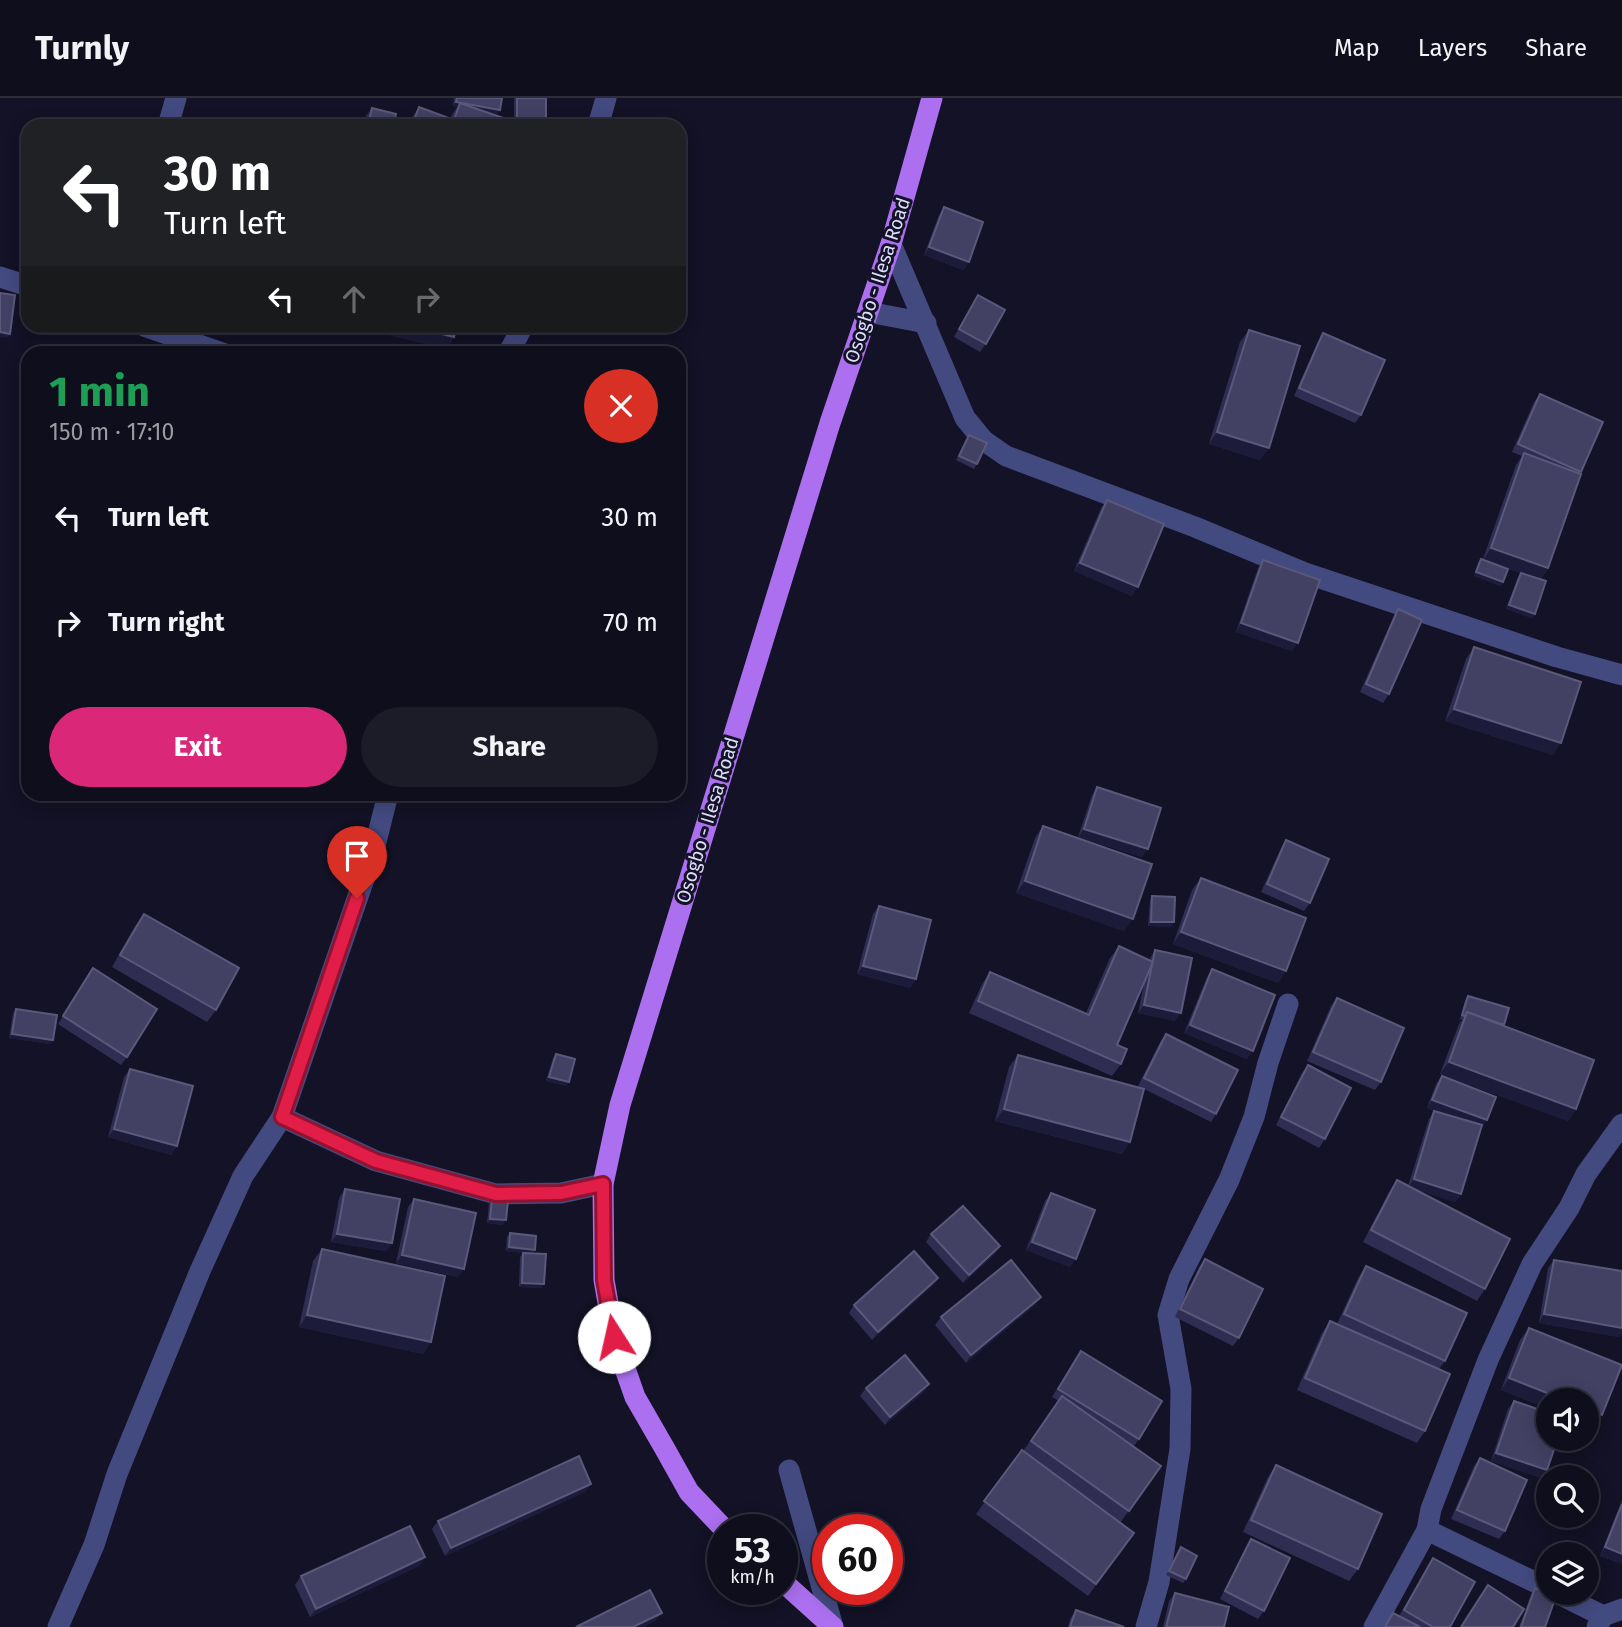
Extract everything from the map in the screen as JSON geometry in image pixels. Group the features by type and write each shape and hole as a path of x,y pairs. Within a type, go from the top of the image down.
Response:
{"main road":[{"name":"Osogbo - Ilesa Road","path":"710,1514 690,1492 635,1397 614,1337 604,1280 603,1184 620,1105 830,423 891,244 932,98"},
{"path":"798,1595 833,1627"}],"street":[{"path":"170,119 176,98"},
{"path":"600,119 606,98"},
{"path":"891,244 965,418 983,440 1006,456 1195,527 1305,573 1558,657 1622,675"},
{"path":"0,277 21,284"},
{"path":"868,312 926,323"},
{"path":"164,333 202,346"},
{"path":"58,1627 94,1545 117,1474 200,1271 243,1176 282,1117 374,849 386,801"},
{"path":"1146,1627 1159,1582 1180,1448 1181,1388 1168,1315 1179,1279 1229,1180 1254,1118 1268,1063 1288,1004"},
{"path":"282,1117 376,1161 496,1194 561,1193 603,1184"},
{"path":"1374,1627 1427,1530 1431,1509 1507,1315 1532,1264 1569,1208 1586,1174 1622,1124"},
{"path":"789,1470 833,1627"},
{"path":"1427,1530 1536,1583"},
{"path":"1582,1605 1607,1617"}],"building":[{"path":"457,98 502,98 500,110 456,102"},
{"path":"517,98 546,98 546,119 517,118"},
{"path":"460,103 506,119 454,119"},
{"path":"419,107 451,119 415,119"},
{"path":"372,108 396,114 395,119 370,119"},
{"path":"944,207 983,222 969,262 929,247"},
{"path":"0,293 15,295 10,334 0,332"},
{"path":"978,295 1005,310 986,344 959,329"},
{"path":"1249,330 1300,346 1269,448 1217,432"},
{"path":"438,333 455,333 454,337"},
{"path":"1323,333 1385,360 1361,415 1299,388"},
{"path":"1540,394 1603,422 1581,472 1518,444"},
{"path":"969,435 987,443 977,464 959,456"},
{"path":"1524,453 1581,474 1548,568 1491,548"},
{"path":"1107,500 1164,524 1138,587 1080,563"},
{"path":"1481,559 1508,569 1503,582 1476,572"},
{"path":"1263,560 1320,580 1298,643 1241,623"},
{"path":"1521,573 1546,581 1535,614 1509,605"},
{"path":"1398,609 1422,620 1389,694 1366,684"},
{"path":"1474,647 1581,682 1561,743 1454,709"},
{"path":"1097,787 1161,808 1148,849 1084,829"},
{"path":"1043,826 1152,864 1133,919 1025,881"},
{"path":"1286,840 1329,859 1310,903 1267,884"},
{"path":"1201,878 1306,918 1286,971 1181,932"},
{"path":"1152,896 1175,897 1174,922 1151,922"},
{"path":"879,906 931,920 916,979 863,966"},
{"path":"144,914 239,968 216,1010 120,955"},
{"path":"1119,946 1153,962 1117,1045 1127,1049 1121,1064 978,1001 990,972 1089,1015"},
{"path":"1155,950 1192,958 1181,1013 1144,1005"},
{"path":"93,968 157,1009 127,1057 63,1016"},
{"path":"1212,969 1275,995 1253,1051 1190,1025"},
{"path":"1468,996 1509,1008 1504,1025 1467,1012 1465,1016 1462,1015"},
{"path":"1337,998 1404,1028 1381,1082 1313,1052"},
{"path":"16,1009 57,1015 53,1040 12,1034"},
{"path":"1467,1012 1594,1060 1576,1109 1449,1062"},
{"path":"1166,1034 1238,1070 1216,1114 1144,1078"},
{"path":"556,1054 575,1059 569,1082 549,1077"},
{"path":"1018,1055 1144,1089 1130,1142 1004,1109"},
{"path":"1308,1065 1351,1088 1325,1139 1281,1117"},
{"path":"130,1069 193,1086 177,1146 114,1129"},
{"path":"1442,1076 1496,1097 1487,1120 1432,1100"},
{"path":"1434,1111 1482,1125 1461,1194 1414,1179"},
{"path":"1397,1180 1510,1239 1485,1289 1371,1230"},
{"path":"345,1189 400,1199 392,1243 337,1234"},
{"path":"1051,1193 1095,1210 1076,1259 1032,1242"},
{"path":"414,1199 476,1213 464,1269 402,1255"},
{"path":"492,1199 508,1201 506,1220 490,1219"},
{"path":"963,1206 1000,1246 969,1275 931,1234"},
{"path":"510,1233 536,1236 535,1250 509,1247"},
{"path":"322,1249 445,1276 431,1342 307,1315"},
{"path":"914,1251 938,1278 878,1332 854,1305"},
{"path":"523,1253 546,1254 544,1284 522,1283"},
{"path":"1205,1259 1263,1289 1239,1338 1180,1309"},
{"path":"1011,1260 1041,1297 971,1355 941,1317"},
{"path":"1554,1260 1622,1271 1622,1328 1544,1314"},
{"path":"1366,1266 1467,1313 1445,1361 1344,1314"},
{"path":"1330,1321 1450,1374 1425,1431 1305,1378"},
{"path":"1529,1328 1622,1365 1602,1415 1599,1414 1599,1388 1536,1389 1509,1378"},
{"path":"1081,1351 1162,1401 1139,1439 1058,1389"},
{"path":"905,1355 929,1384 890,1417 866,1388"},
{"path":"1062,1396 1161,1466 1129,1511 1031,1441"},
{"path":"1514,1401 1536,1409 1536,1451 1554,1451 1549,1465 1536,1466 1496,1453"},
{"path":"1022,1450 1134,1533 1096,1584 984,1501"},
{"path":"579,1456 591,1484 451,1548 438,1521"},
{"path":"1480,1458 1527,1480 1505,1531 1457,1510"},
{"path":"1276,1465 1382,1514 1358,1569 1251,1520"},
{"path":"1622,1504 1622,1554 1605,1547"},
{"path":"410,1526 425,1557 316,1609 301,1576"},
{"path":"1251,1539 1290,1558 1264,1611 1225,1591"},
{"path":"1181,1547 1197,1556 1186,1579 1169,1571"},
{"path":"1433,1558 1475,1582 1450,1627 1433,1627 1404,1610"},
{"path":"1488,1585 1524,1609 1513,1627 1461,1627"},
{"path":"1535,1588 1536,1605 1553,1605 1545,1627 1521,1627"},
{"path":"650,1590 662,1613 633,1627 576,1627"},
{"path":"1175,1593 1229,1607 1224,1627 1166,1627"},
{"path":"1076,1610 1124,1627 1070,1627"},
{"path":"1393,1613 1420,1627 1385,1627"}],"route":[{"path":"357,898 282,1117 376,1161 496,1194 561,1193 603,1184 604,1280 614,1337"}]}
